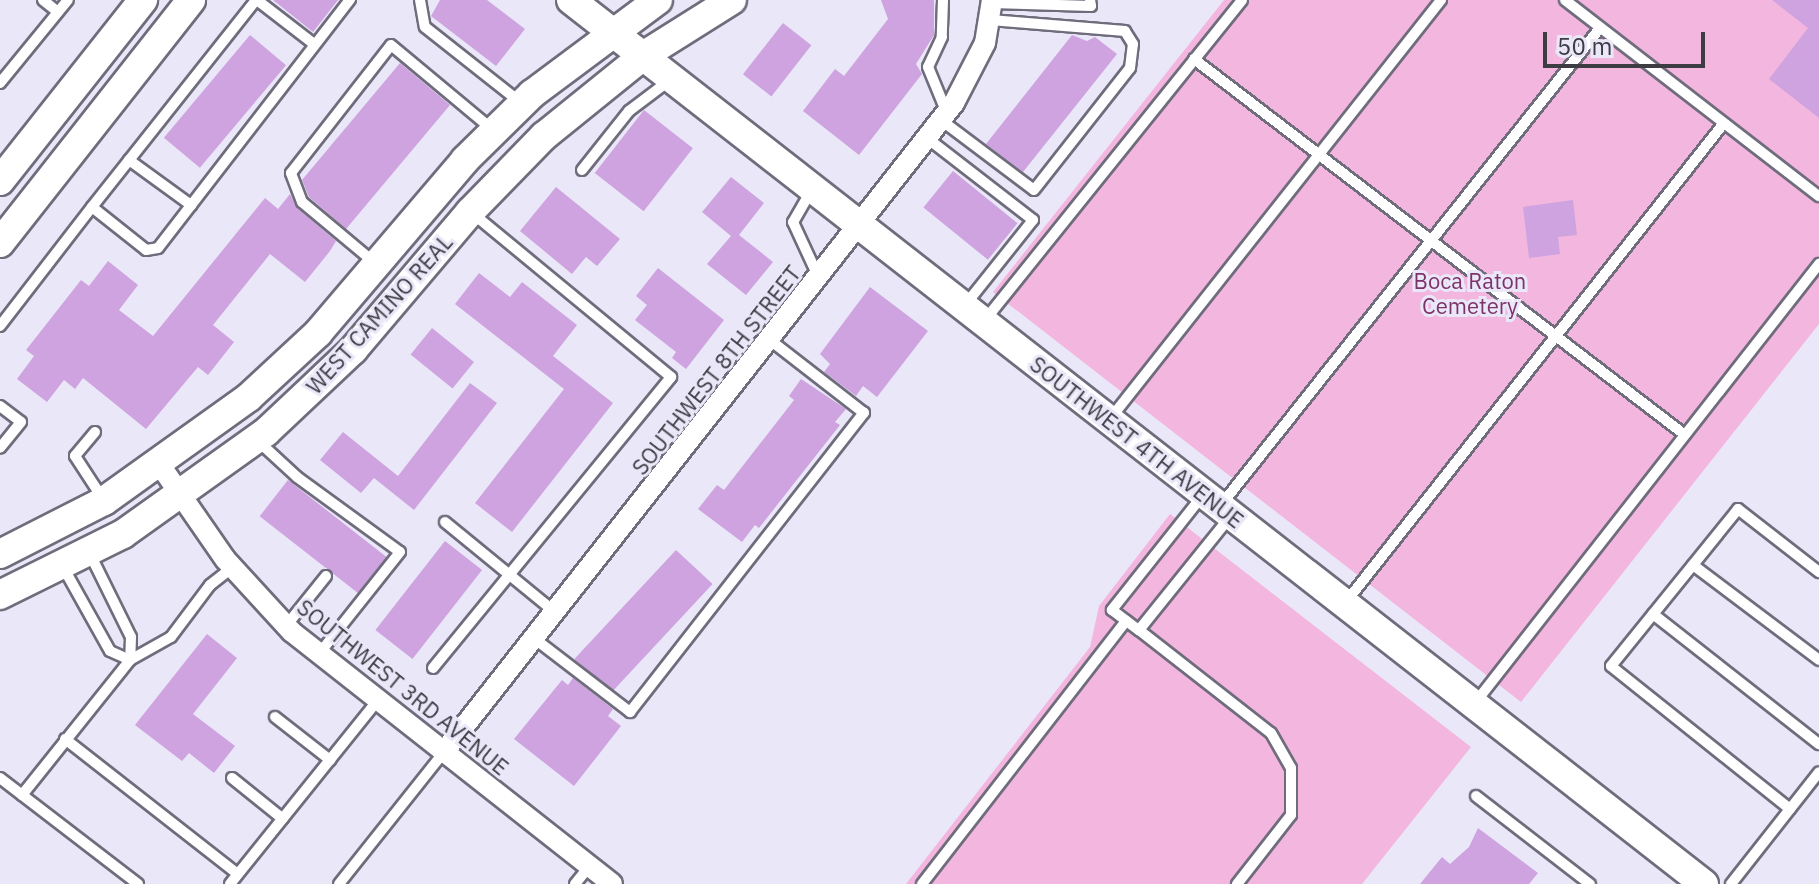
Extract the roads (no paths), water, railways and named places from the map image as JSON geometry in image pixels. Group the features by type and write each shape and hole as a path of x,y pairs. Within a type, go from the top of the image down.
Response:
{"street":[{"path":"3,171 143,0"},
{"path":"0,243 191,0"},
{"name":"SOUTHWEST 4TH AVENUE","path":"571,0 862,223 1474,705 1692,881"},
{"name":"WEST CAMINO REAL","path":"0,554 104,501 160,465 290,361 494,131 522,104 612,32 658,0"},
{"name":"WEST CAMINO REAL","path":"0,595 89,552 181,496 257,439 353,350 470,212 544,136 643,56 732,0"},
{"name":"SOUTHWEST 8TH STREET","path":"444,752 944,116 977,64 991,8"},
{"name":"SOUTHWEST 3RD AVENUE","path":"160,465 232,568 286,626 612,884"}],"lane":[{"path":"43,0 58,12"},
{"path":"0,83 68,0"},
{"path":"0,326 256,0 314,44"},
{"path":"92,207 153,253 350,0"},
{"path":"420,0 425,27 522,104"},
{"path":"943,0 942,37 928,67 944,116 1034,190 1130,68 1133,44 1125,31 991,8"},
{"path":"991,8 1091,6 1090,0"},
{"path":"974,314 1242,0"},
{"path":"1109,420 1441,0"},
{"path":"1565,0 1819,196"},
{"path":"1139,630 1219,505 1600,28"},
{"path":"377,264 302,202 291,173 391,45 494,131"},
{"path":"1194,59 1685,435"},
{"path":"582,170 629,111 672,78"},
{"path":"1345,604 1724,123"},
{"path":"927,138 1033,220 974,314"},
{"path":"129,160 191,205"},
{"path":"814,187 793,222 819,278"},
{"path":"433,668 671,377 470,212"},
{"path":"1474,705 1819,264"},
{"path":"535,639 630,712 864,413 770,340"},
{"path":"0,406 21,422 0,448"},
{"path":"95,432 75,456 104,501"},
{"path":"257,439 297,477 400,552 319,654"},
{"path":"1219,505 1112,610 1271,733 1291,768 1291,815 1237,884"},
{"path":"1790,809 1611,666 1738,509 1819,572"},
{"path":"445,522 556,613"},
{"path":"89,552 131,637 130,660"},
{"path":"1693,565 1819,660"},
{"path":"63,566 110,651 130,660"},
{"path":"22,795 130,660 171,637 210,585 232,568"},
{"path":"286,626 326,576"},
{"path":"1653,614 1819,744"},
{"path":"922,884 1126,621"},
{"path":"230,884 378,700"},
{"path":"275,717 330,760"},
{"path":"65,739 238,874"},
{"path":"339,884 444,752"},
{"path":"1731,884 1819,772"},
{"path":"0,778 138,884"},
{"path":"232,778 283,819"},
{"path":"1476,796 1590,884"},
{"path":"575,884 589,867"}],"park label":[{"name":"Boca Raton Cemetery","path":"1470,292"}]}
